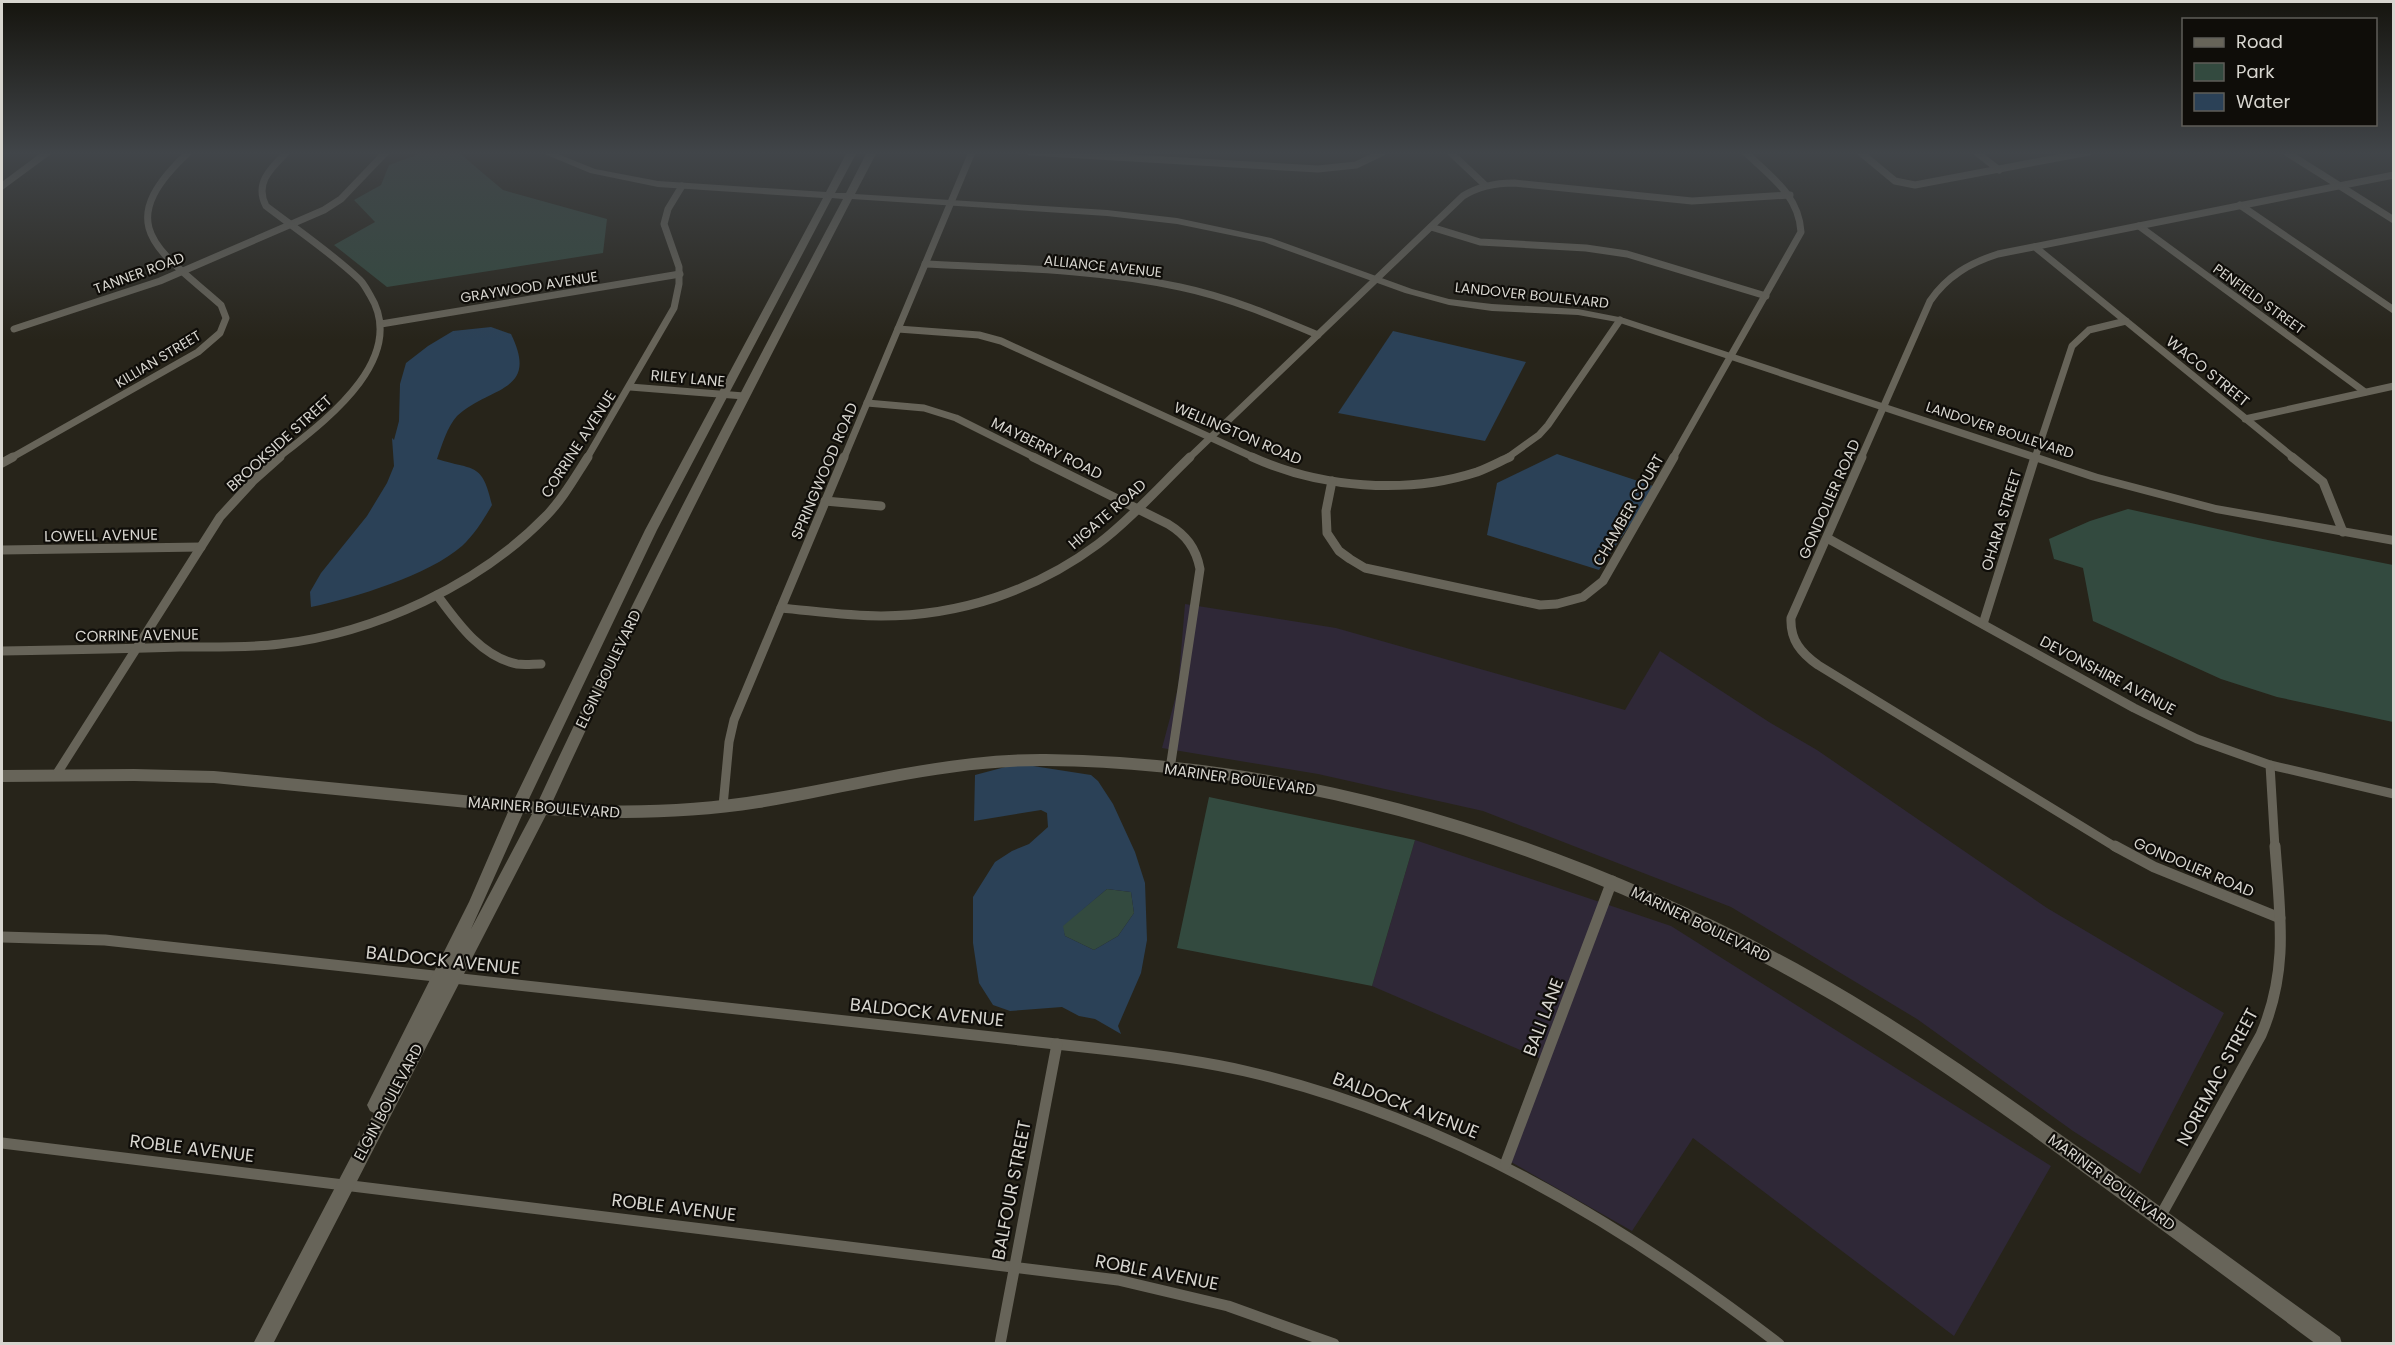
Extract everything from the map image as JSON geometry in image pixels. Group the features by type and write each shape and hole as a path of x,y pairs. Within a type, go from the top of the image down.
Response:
{"main road":[{"name":"ELGIN BOULEVARD","path":"447,979 475,905 518,807 651,530 820,215"},
{"name":"ELGIN BOULEVARD","path":"262,1344 447,979 542,809 608,668 744,396 840,215"},
{"name":"LANDOVER BOULEVARD","path":"1124,215 1197,224 1288,246 1428,297 1473,306 1590,313 1620,320 2035,457 2170,499 2394,541"},
{"name":"MARINER BOULEVARD","path":"2,776 160,775 217,778 518,807 616,813 723,806 910,773 1000,761 1089,761 1251,778 1374,803 1498,838 1612,881 1712,927 1846,1000 1982,1088 2333,1344"}],"street":[{"name":"KILLIAN STREET","path":"2,463 198,352 214,339 224,325 225,311 158,249 148,231 146,215"},
{"name":"BROOKSIDE STREET","path":"56,775 220,517 248,485 331,416 357,386 374,358 379,344 381,324 375,301 361,281 277,215"},
{"name":"TANNER ROAD","path":"14,329 183,271 311,215"},
{"name":"CORRINE AVENUE","path":"2,651 251,646 308,639 372,622 438,595 501,556 547,515 573,481 671,317 680,290 680,274 678,261 664,231 667,215"},
{"name":"SPRINGWOOD ROAD","path":"723,806 729,742 734,720 946,215"},
{"path":"1318,335 1444,215"},
{"name":"CHAMBER COURT","path":"1332,481 1324,515 1327,534 1341,553 1365,568 1523,602 1557,604 1570,602 1595,590 1604,581 1801,232 1800,215"},
{"name":"GONDOLIER ROAD","path":"2193,215 1982,259 1968,265 1944,281 1930,301 1791,618 1790,626 1794,642 1810,659 2122,851 2164,872 2280,918"},
{"path":"2254,215 2394,310"},
{"name":"PENFIELD STREET","path":"2139,226 2365,392"},
{"path":"1431,227 1480,242 1586,248 1628,254 1766,296"},
{"name":"WACO STREET","path":"2035,247 2323,482 2343,532"},
{"name":"ALLIANCE AVENUE","path":"925,264 1092,275 1153,282 1232,301 1318,335"},
{"name":"GRAYWOOD AVENUE","path":"381,324 680,274"},
{"name":"WELLINGTON ROAD","path":"898,329 979,335 1001,341 1274,466 1332,481 1370,485 1421,483 1466,474 1505,459 1531,442 1550,423 1620,320"},
{"name":"OHARA STREET","path":"1983,624 2035,457 2076,339 2092,328 2126,321"},
{"name":"HIGATE ROAD","path":"781,608 857,615 910,615 938,612 991,600 1027,587 1064,569 1100,543 1318,335"},
{"path":"2245,419 2394,386"},
{"name":"RILEY LANE","path":"630,387 744,396"},
{"name":"MAYBERRY ROAD","path":"867,403 924,408 956,418 1168,524 1188,538 1198,556 1200,569 1170,769"},
{"path":"825,501 881,506"},
{"name":"DEVONSHIRE AVENUE","path":"1827,538 2160,721 2233,753 2270,765 2394,794"},
{"name":"LOWELL AVENUE","path":"2,550 201,547"},
{"path":"438,595 466,633 482,646 517,664 541,664"},
{"name":"NOREMAC STREET","path":"2160,1217 2266,1025 2273,1005 2280,975 2280,918 2270,765"},
{"name":"BALI LANE","path":"1505,1165 1612,881"},
{"name":"BALDOCK AVENUE","path":"2,937 105,940 1149,1054 1271,1077 1386,1113 1505,1165 1603,1218 1669,1261 1779,1344"},
{"name":"BALFOUR STREET","path":"1000,1344 1057,1044"},
{"name":"ROBLE AVENUE","path":"2,1143 1118,1280 1234,1306 1298,1328 1334,1344"}],"shaded area":[{"path":"1185,604 1336,628 1625,710 1660,651 1769,722 1817,750 2047,908 2224,1013 2140,1174 2073,1131 1917,1019 1731,907 1483,811 1318,774 1162,748 1178,688"},
{"path":"1415,840 1671,926 2051,1166 1954,1336 1693,1138 1632,1231 1504,1158 1546,1061 1372,986"}],"green space":[{"path":"368,215 592,215 607,219 603,253 387,287 334,245 375,222"},
{"path":"2128,509 2393,565 2393,722 2277,697 2221,679 2093,621 2083,568 2054,559 2049,539 2090,521"},
{"path":"1209,797 1415,840 1372,986 1177,948"},
{"path":"1107,889 1131,892 1134,913 1118,936 1094,950 1065,936 1062,926"}],"water":[{"path":"491,327 511,334 518,353 519,367 515,378 507,386 470,406 453,420 437,459 468,467 480,474 492,505 482,521 462,546 431,566 390,584 311,607 310,592 321,573 367,516 387,483 394,466 392,438 394,440 399,421 400,384 406,363 453,331"},
{"path":"1393,331 1526,362 1485,441 1338,413"},
{"path":"1557,454 1656,487 1599,570 1487,535 1497,483"},
{"path":"1009,766 1033,766 1091,775 1098,781 1113,804 1135,852 1145,883 1147,940 1141,973 1118,1026 1121,1034 1095,1019 1079,1016 1062,1007 1010,1011 993,1005 979,983 973,943 973,897 995,862 1029,844 1048,827 1047,813 1041,810 974,821 975,775","holes":["1107,889 1131,892 1134,913 1118,936 1094,950 1065,936 1063,926"]}]}
